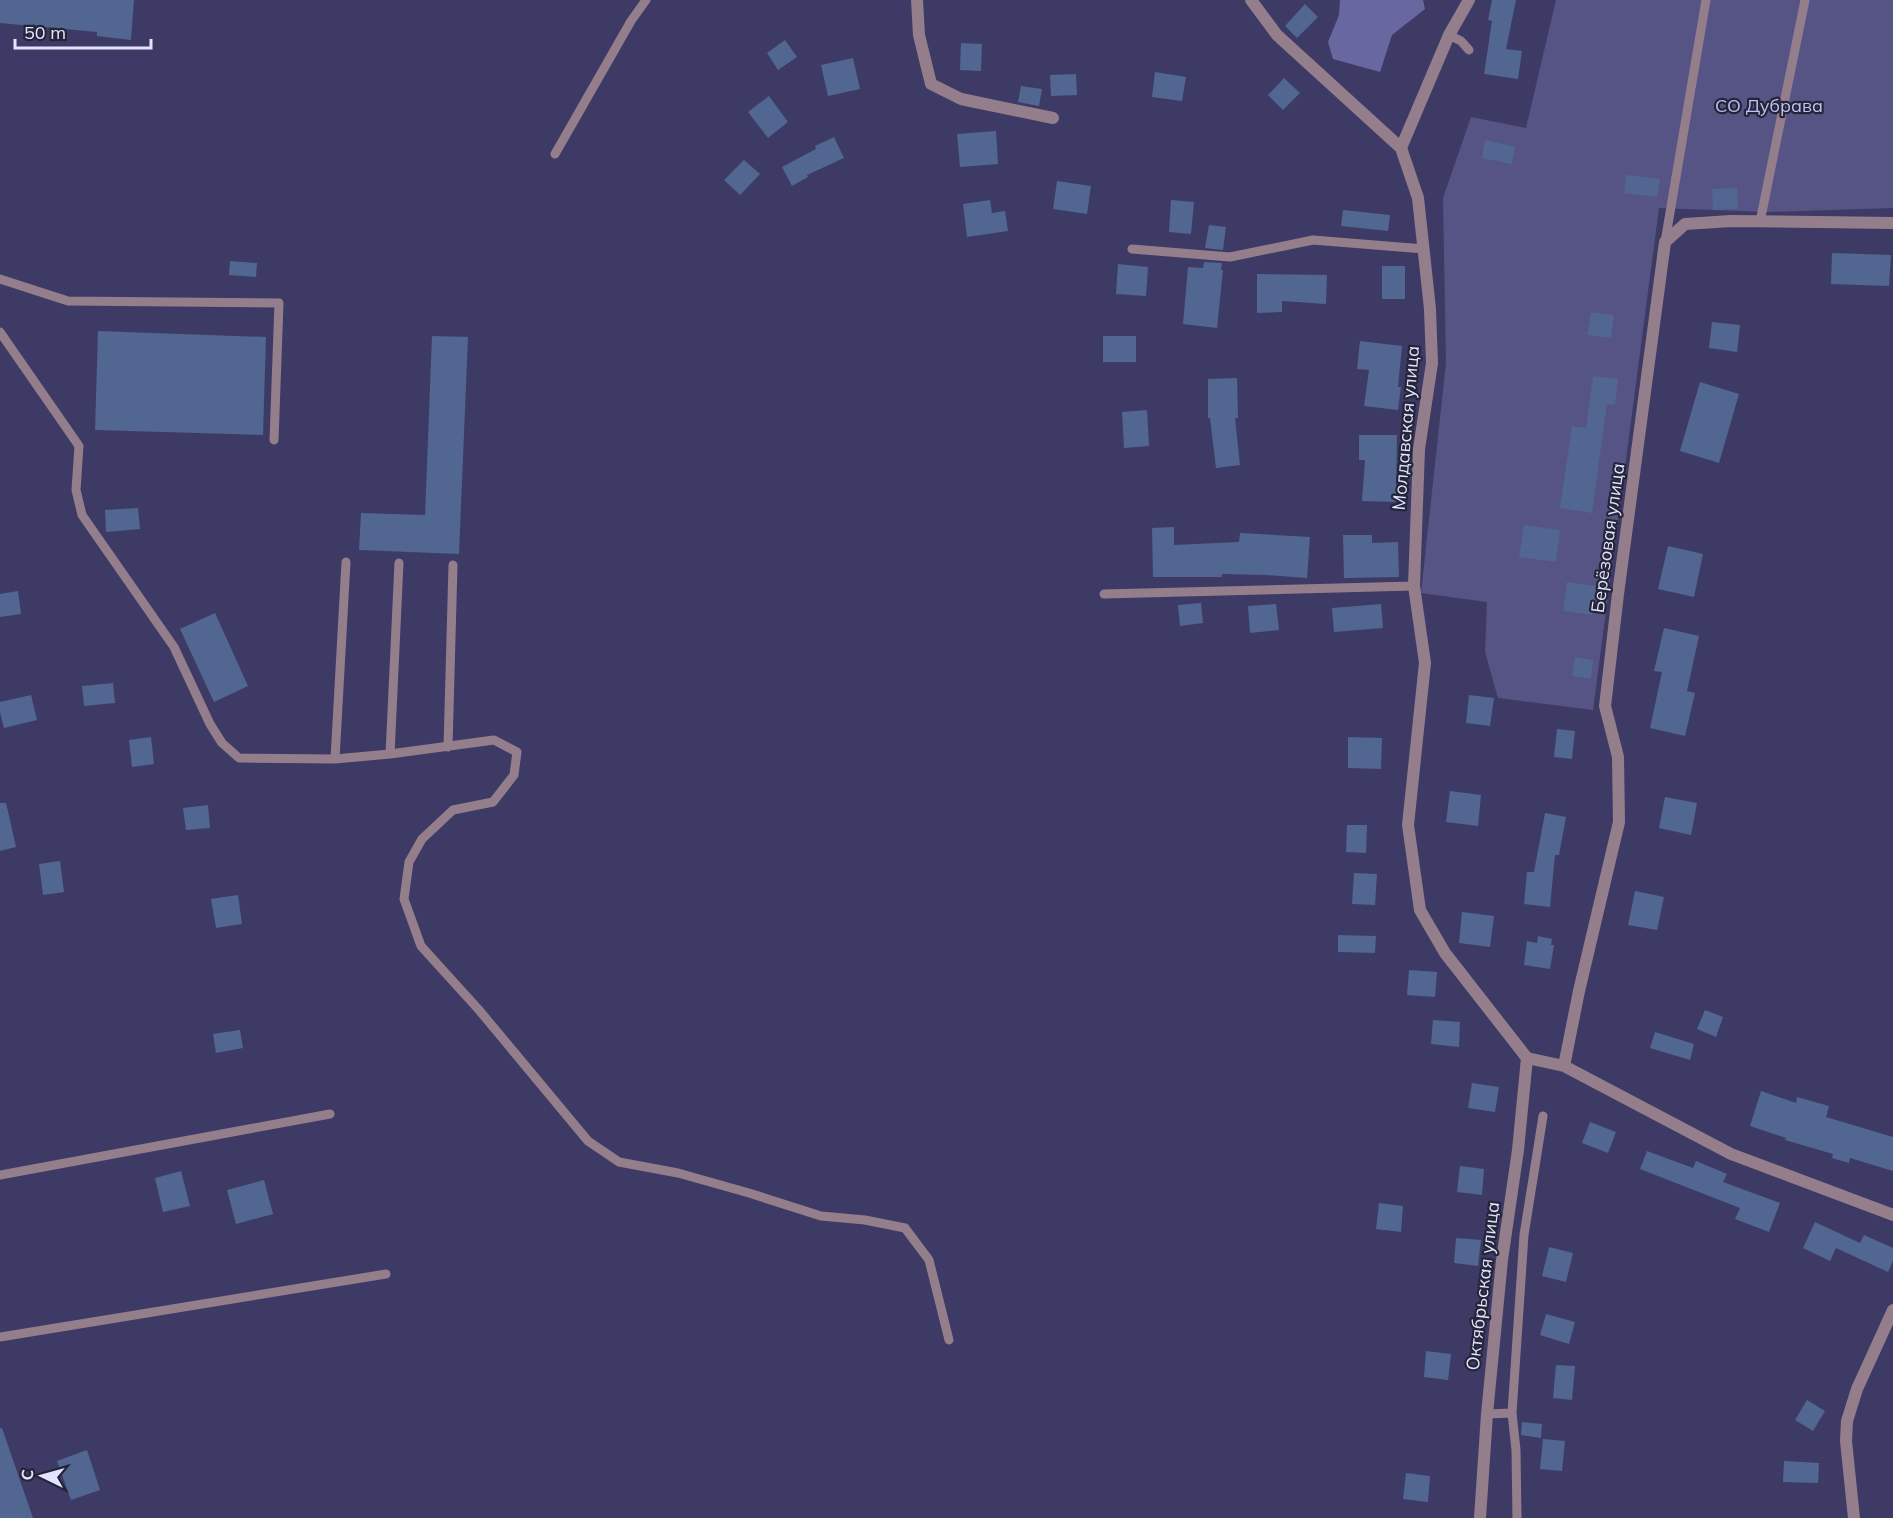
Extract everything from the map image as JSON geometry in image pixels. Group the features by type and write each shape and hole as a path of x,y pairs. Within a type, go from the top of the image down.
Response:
{"street":[{"path":"917,0 919,35 931,84 961,99 1053,118"},
{"name":"Молдавская улица","path":"1251,0 1277,35 1401,148 1418,198 1430,309 1432,363 1419,449 1414,586 1425,663 1408,825 1420,910 1445,953 1527,1058"},
{"path":"1401,148 1449,35 1469,0"},
{"path":"1665,242 1685,224 1731,221 1893,223"},
{"name":"Берёзовая улица","path":"1564,1066 1578,991 1619,822 1618,757 1605,706 1665,242"},
{"path":"1527,1058 1564,1066 1731,1154 1893,1215"},
{"name":"Октябрьская улица","path":"1480,1518 1487,1414 1502,1260 1518,1150 1527,1058"},
{"path":"1854,1518 1846,1441 1847,1421 1857,1389 1893,1310"}],"lane":[{"path":"555,154 631,21 646,0"},
{"path":"1665,242 1706,0"},
{"path":"1760,222 1805,0"},
{"path":"1449,35 1461,41 1468,50"},
{"path":"1132,249 1230,257 1313,240 1424,249"},
{"path":"0,279 68,301 279,303 274,440"},
{"path":"0,332 79,446 76,490 82,515 174,647 210,724 222,743 239,758 335,759 494,740 517,752 514,775 493,802 453,810 422,838 409,862 404,899 421,946 479,1010 588,1141 619,1162 678,1173 821,1216 865,1220 905,1228 929,1260 949,1340"},
{"path":"335,759 346,562"},
{"path":"390,754 399,563"},
{"path":"448,747 453,565"},
{"path":"1104,594 1414,586"},
{"path":"0,1175 330,1114"},
{"path":"1516,1518 1516,1450 1512,1413 1524,1235 1543,1116"},
{"path":"0,1337 386,1274"},
{"path":"1487,1414 1512,1413"}],"green space":[{"name":"СО Дубрава","path":"1556,0 1893,0 1893,208 1768,212 1659,208 1593,710 1498,698 1485,652 1487,602 1421,593 1446,363 1443,198 1471,117 1526,128"}],"shaded area":[{"path":"1340,0 1423,0 1425,9 1392,35 1380,72 1333,59 1328,42 1339,15"}],"building":[{"path":"0,0 134,0 131,40 97,36 97,32 0,23"},
{"path":"1492,0 1516,0 1506,49 1522,51 1518,79 1484,74 1492,21 1488,20"},
{"path":"1305,4 1318,17 1297,38 1285,26"},
{"path":"785,40 797,57 778,70 767,53"},
{"path":"961,43 982,44 981,71 960,70"},
{"path":"853,58 860,89 828,96 821,65"},
{"path":"1155,72 1186,77 1182,101 1152,97"},
{"path":"1076,74 1077,95 1051,96 1050,75"},
{"path":"1284,78 1300,93 1283,110 1268,95"},
{"path":"1021,86 1042,89 1039,106 1018,102"},
{"path":"769,96 788,122 768,138 748,112"},
{"path":"996,131 998,164 960,167 957,134"},
{"path":"834,137 844,158 807,175 808,177 792,186 782,167"},
{"path":"1485,140 1515,147 1512,164 1482,158"},
{"path":"744,160 760,174 740,195 724,180"},
{"path":"1626,175 1660,179 1657,197 1624,193"},
{"path":"1057,181 1091,186 1087,214 1053,209"},
{"path":"1737,188 1738,209 1713,210 1712,189"},
{"path":"990,200 992,213 1005,211 1008,231 967,237 963,204"},
{"path":"1171,200 1194,202 1191,234 1169,232"},
{"path":"1343,210 1390,215 1388,231 1341,226"},
{"path":"1209,225 1226,227 1223,250 1205,248"},
{"path":"1832,253 1891,255 1889,286 1831,284"},
{"path":"230,261 257,263 256,277 229,275"},
{"path":"1204,262 1222,263 1217,328 1183,324 1188,267 1203,268"},
{"path":"1118,264 1148,267 1146,296 1116,294"},
{"path":"1382,266 1405,266 1405,299 1382,299"},
{"path":"1257,274 1327,275 1326,304 1282,301 1282,312 1257,313"},
{"path":"1591,312 1614,315 1611,338 1587,335"},
{"path":"1712,322 1740,325 1737,352 1709,348"},
{"path":"98,331 266,337 263,435 95,430"},
{"path":"432,336 468,337 459,554 359,550 361,513 425,515"},
{"path":"1103,336 1136,336 1136,362 1103,362"},
{"path":"1360,341 1402,346 1398,410 1364,406 1369,370 1357,369"},
{"path":"1593,376 1618,379 1615,405 1607,404 1592,513 1560,508 1572,426 1586,428"},
{"path":"1237,378 1238,418 1235,418 1240,465 1216,468 1210,418 1208,418 1208,379"},
{"path":"1700,382 1739,394 1719,463 1680,451"},
{"path":"1147,410 1149,446 1124,448 1122,412"},
{"path":"1359,435 1397,435 1396,502 1362,501 1365,460 1359,460"},
{"path":"138,508 140,529 106,532 105,510"},
{"path":"1524,525 1560,530 1556,562 1519,557"},
{"path":"1174,527 1174,545 1239,542 1240,533 1310,537 1307,578 1222,574 1222,577 1153,577 1152,528"},
{"path":"1343,535 1372,535 1372,543 1398,542 1399,577 1344,578"},
{"path":"1668,546 1703,554 1694,597 1658,589"},
{"path":"1567,582 1596,586 1592,615 1563,611"},
{"path":"18,591 21,614 0,617 0,594"},
{"path":"1201,603 1203,623 1180,626 1178,605"},
{"path":"1276,604 1279,630 1250,633 1248,606"},
{"path":"1381,604 1383,628 1334,632 1332,608"},
{"path":"215,613 248,686 214,702 180,629"},
{"path":"1664,628 1699,636 1687,691 1695,693 1685,736 1650,728 1662,672 1654,671"},
{"path":"1575,657 1593,660 1591,679 1572,676"},
{"path":"113,683 115,703 84,706 82,686"},
{"path":"31,695 37,720 4,728 0,702"},
{"path":"1469,695 1494,698 1490,726 1466,723"},
{"path":"1557,729 1575,731 1572,759 1554,757"},
{"path":"151,737 154,764 132,767 129,740"},
{"path":"1348,737 1382,738 1381,769 1348,768"},
{"path":"1450,791 1481,795 1478,826 1446,822"},
{"path":"1665,797 1697,803 1691,835 1659,828"},
{"path":"0,803 6,803 16,847 0,851"},
{"path":"208,805 210,828 186,830 183,808"},
{"path":"1545,813 1566,817 1559,855 1555,855 1550,907 1524,904 1527,872 1534,872"},
{"path":"1347,825 1367,825 1366,853 1346,852"},
{"path":"60,861 64,892 43,895 39,864"},
{"path":"1354,873 1377,874 1375,905 1352,904"},
{"path":"1635,891 1664,897 1657,930 1628,925"},
{"path":"238,895 242,924 216,928 211,899"},
{"path":"1462,912 1494,916 1490,947 1459,943"},
{"path":"1338,935 1376,936 1375,953 1338,952"},
{"path":"1538,936 1552,939 1551,945 1554,945 1550,969 1524,965 1527,941 1537,943"},
{"path":"1409,970 1437,972 1435,997 1407,995"},
{"path":"1705,1010 1723,1017 1716,1037 1697,1029"},
{"path":"1433,1020 1460,1022 1459,1047 1431,1044"},
{"path":"240,1030 243,1048 216,1053 213,1034"},
{"path":"1655,1032 1694,1044 1690,1060 1650,1048"},
{"path":"1472,1083 1499,1087 1495,1112 1468,1108"},
{"path":"1761,1091 1796,1103 1797,1097 1829,1106 1826,1117 1893,1137 1893,1171 1850,1158 1849,1163 1832,1158 1833,1154 1785,1140 1786,1138 1750,1126"},
{"path":"1590,1122 1616,1132 1608,1153 1582,1143"},
{"path":"1647,1151 1693,1168 1696,1161 1727,1174 1723,1182 1780,1203 1769,1232 1735,1219 1740,1208 1640,1169"},
{"path":"1460,1166 1484,1169 1482,1195 1457,1192"},
{"path":"181,1171 190,1206 163,1212 155,1178"},
{"path":"264,1180 273,1214 236,1224 227,1190"},
{"path":"1379,1203 1403,1206 1401,1232 1376,1229"},
{"path":"1815,1222 1860,1243 1864,1235 1893,1248 1893,1261 1888,1272 1836,1248 1830,1261 1803,1248"},
{"path":"1456,1238 1481,1240 1478,1266 1454,1263"},
{"path":"1549,1247 1573,1253 1566,1282 1542,1276"},
{"path":"1546,1314 1575,1322 1569,1344 1540,1335"},
{"path":"1426,1351 1451,1354 1448,1380 1424,1377"},
{"path":"1556,1365 1575,1366 1572,1400 1553,1398"},
{"path":"1807,1400 1825,1411 1813,1431 1795,1420"},
{"path":"1522,1422 1542,1424 1541,1438 1521,1435"},
{"path":"0,1428 2,1428 33,1518 0,1518"},
{"path":"1543,1439 1565,1441 1562,1471 1540,1469"},
{"path":"87,1450 100,1490 71,1500 57,1461"},
{"path":"1784,1461 1819,1463 1818,1483 1783,1482"},
{"path":"1406,1473 1430,1476 1428,1502 1403,1499"}]}
